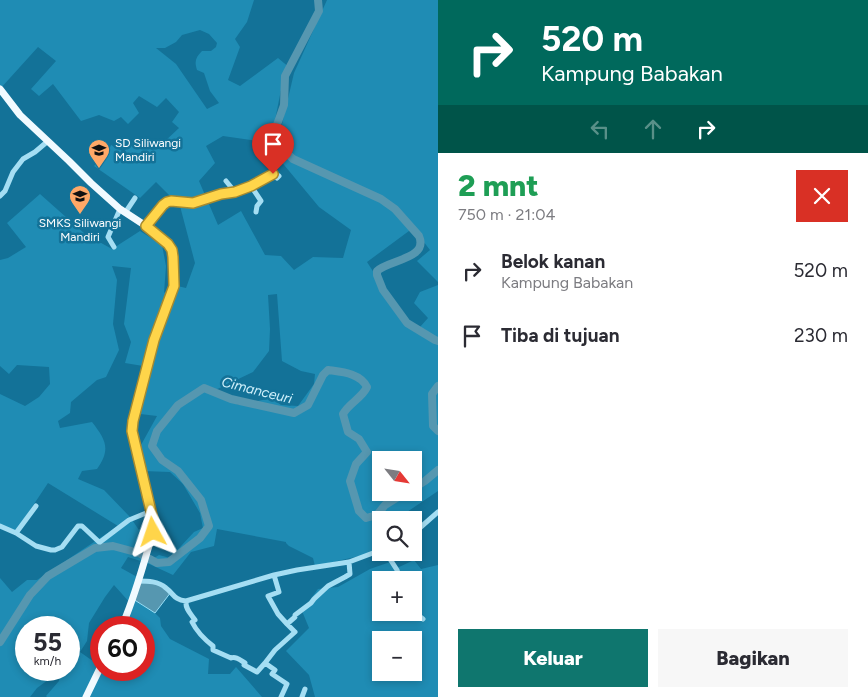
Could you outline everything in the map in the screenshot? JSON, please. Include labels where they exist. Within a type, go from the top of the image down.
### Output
[{"type":"main road","points":[[0,90],[20,115],[122,211],[146,226],[168,244],[172,250],[174,286],[154,340],[133,421],[134,442],[154,524],[144,564],[126,616]]},
{"type":"main road","points":[[86,697],[94,681]]},
{"type":"street","points":[[0,196],[23,158],[35,152],[48,141]]},
{"type":"street","points":[[146,226],[167,202],[193,203],[221,194],[235,192],[273,174],[277,178],[279,176]]},
{"type":"street","points":[[226,181],[235,192]]},
{"type":"street","points":[[251,186],[262,201],[256,212]]},
{"type":"street","points":[[114,247],[108,237],[122,211],[135,198]]},
{"type":"street","points":[[16,533],[36,506]]},
{"type":"street","points":[[0,526],[42,548],[55,550],[62,547],[78,526],[82,526],[100,542],[129,520],[151,511]]},
{"type":"street","points":[[422,526],[438,512]]},
{"type":"street","points":[[138,581],[154,582],[166,587],[175,598],[186,601],[274,575],[348,562],[372,553]]},
{"type":"street","points":[[287,624],[328,586],[350,574],[348,562]]},
{"type":"street","points":[[186,601],[188,611],[195,620],[192,622],[197,631],[213,646],[213,650],[231,658],[238,658],[245,662],[244,665],[257,672],[275,650],[295,632],[278,614],[268,596],[279,592],[274,575]]},
{"type":"street","points":[[265,663],[274,670],[272,674],[286,684],[282,696]]},
{"type":"street","points":[[302,697],[305,689]]},
{"type":"shaded area","points":[[0,0],[254,0],[247,22],[235,39],[240,47],[228,80],[240,86],[278,58],[290,68],[283,80],[273,130],[266,142],[279,137],[294,73],[327,0],[438,0],[438,282],[417,261],[430,250],[413,228],[367,262],[407,324],[420,327],[428,318],[414,303],[420,292],[438,285],[438,491],[408,511],[372,511],[372,552],[364,555],[315,566],[313,558],[289,546],[286,542],[217,529],[214,546],[191,552],[173,575],[128,557],[121,568],[139,578],[133,599],[160,618],[161,626],[170,639],[209,659],[208,674],[230,674],[236,667],[262,697],[47,697],[59,681],[80,681],[80,652],[80,616],[15,616],[15,681],[47,681],[37,688],[30,697],[0,697],[0,578],[12,592],[27,580],[37,580],[118,526],[48,483],[14,534],[0,526],[0,394],[25,406],[39,397],[50,384],[49,367],[17,365],[9,374],[0,366],[0,260],[8,258],[26,247],[7,223],[40,194],[85,234],[112,249],[140,231],[162,245],[166,266],[164,293],[173,285],[186,288],[195,263],[180,206],[156,182],[140,198],[94,166],[108,152],[111,145],[124,152],[133,139],[152,150],[161,148],[163,143],[179,128],[172,122],[179,112],[166,98],[157,107],[139,96],[133,103],[139,113],[128,124],[121,117],[114,121],[99,115],[81,121],[53,84],[39,96],[31,89],[56,61],[38,47],[0,89]],"holes":[[[200,30],[209,34],[217,43],[216,47],[211,51],[202,51],[197,57],[196,62],[197,70],[204,73],[210,91],[219,103],[207,109],[176,64],[156,48],[165,48],[176,42],[182,35]],[[223,136],[265,142],[319,207],[351,230],[343,258],[313,257],[294,270],[281,256],[265,255],[241,211],[218,225],[199,181],[215,163],[206,146]],[[112,266],[131,268],[124,324],[131,342],[125,363],[143,366],[132,413],[157,416],[136,454],[143,471],[170,472],[183,484],[200,513],[203,528],[194,532],[170,558],[159,555],[148,562],[154,520],[139,530],[130,517],[104,490],[78,479],[82,471],[97,469],[101,462],[105,450],[101,434],[92,422],[60,428],[58,421],[70,413],[71,402],[97,380],[106,377],[119,350],[113,324],[117,280]],[[277,294],[282,361],[301,371],[315,374],[314,384],[298,406],[281,405],[272,398],[239,405],[209,393],[253,372],[269,351],[268,295]]]},
{"type":"shaded area","points":[[393,561],[397,568],[412,561],[415,561],[421,569],[438,565],[438,697],[315,697],[309,675],[286,651],[309,628],[302,611],[318,589],[338,587],[370,569]]},
{"type":"shaded area","points":[[152,581],[171,592],[155,613],[133,599],[139,583]]},
{"type":"waterway","name":"Cimanceuri","points":[[318,0],[319,11],[285,76],[284,105],[274,133],[279,146],[293,159],[381,199],[395,209],[419,236],[421,244],[418,250],[406,258],[382,267],[377,271],[377,275],[383,290],[407,323],[438,341]]},
{"type":"waterway","name":"Cimanceuri","points":[[0,642],[30,595],[48,576],[95,548],[113,546],[139,553],[157,563],[169,562],[200,538],[209,526],[201,500],[178,471],[162,460],[152,446],[157,431],[178,405],[204,388],[231,399],[294,413],[308,405],[323,375],[328,370],[345,373],[360,379],[367,387],[343,414],[348,432],[359,439],[367,452],[356,464],[350,481],[359,511],[366,518],[377,515],[385,505],[391,501]]},
{"type":"waterway","name":"Cimanceuri","points":[[438,386],[432,394],[433,426],[438,431]]},
{"type":"waterway","name":"Cimanceuri","points":[[422,483],[438,470]]},
{"type":"place","name":"SD Siliwangi Mandiri","points":[[99,169]]},
{"type":"place","name":"SMKS Siliwangi Mandiri","points":[[80,215]]},
{"type":"route","points":[[153,532],[154,524],[132,431],[136,407],[154,340],[174,286],[172,250],[168,244],[146,226],[167,202],[193,203],[221,194],[235,192],[273,174]]}]
